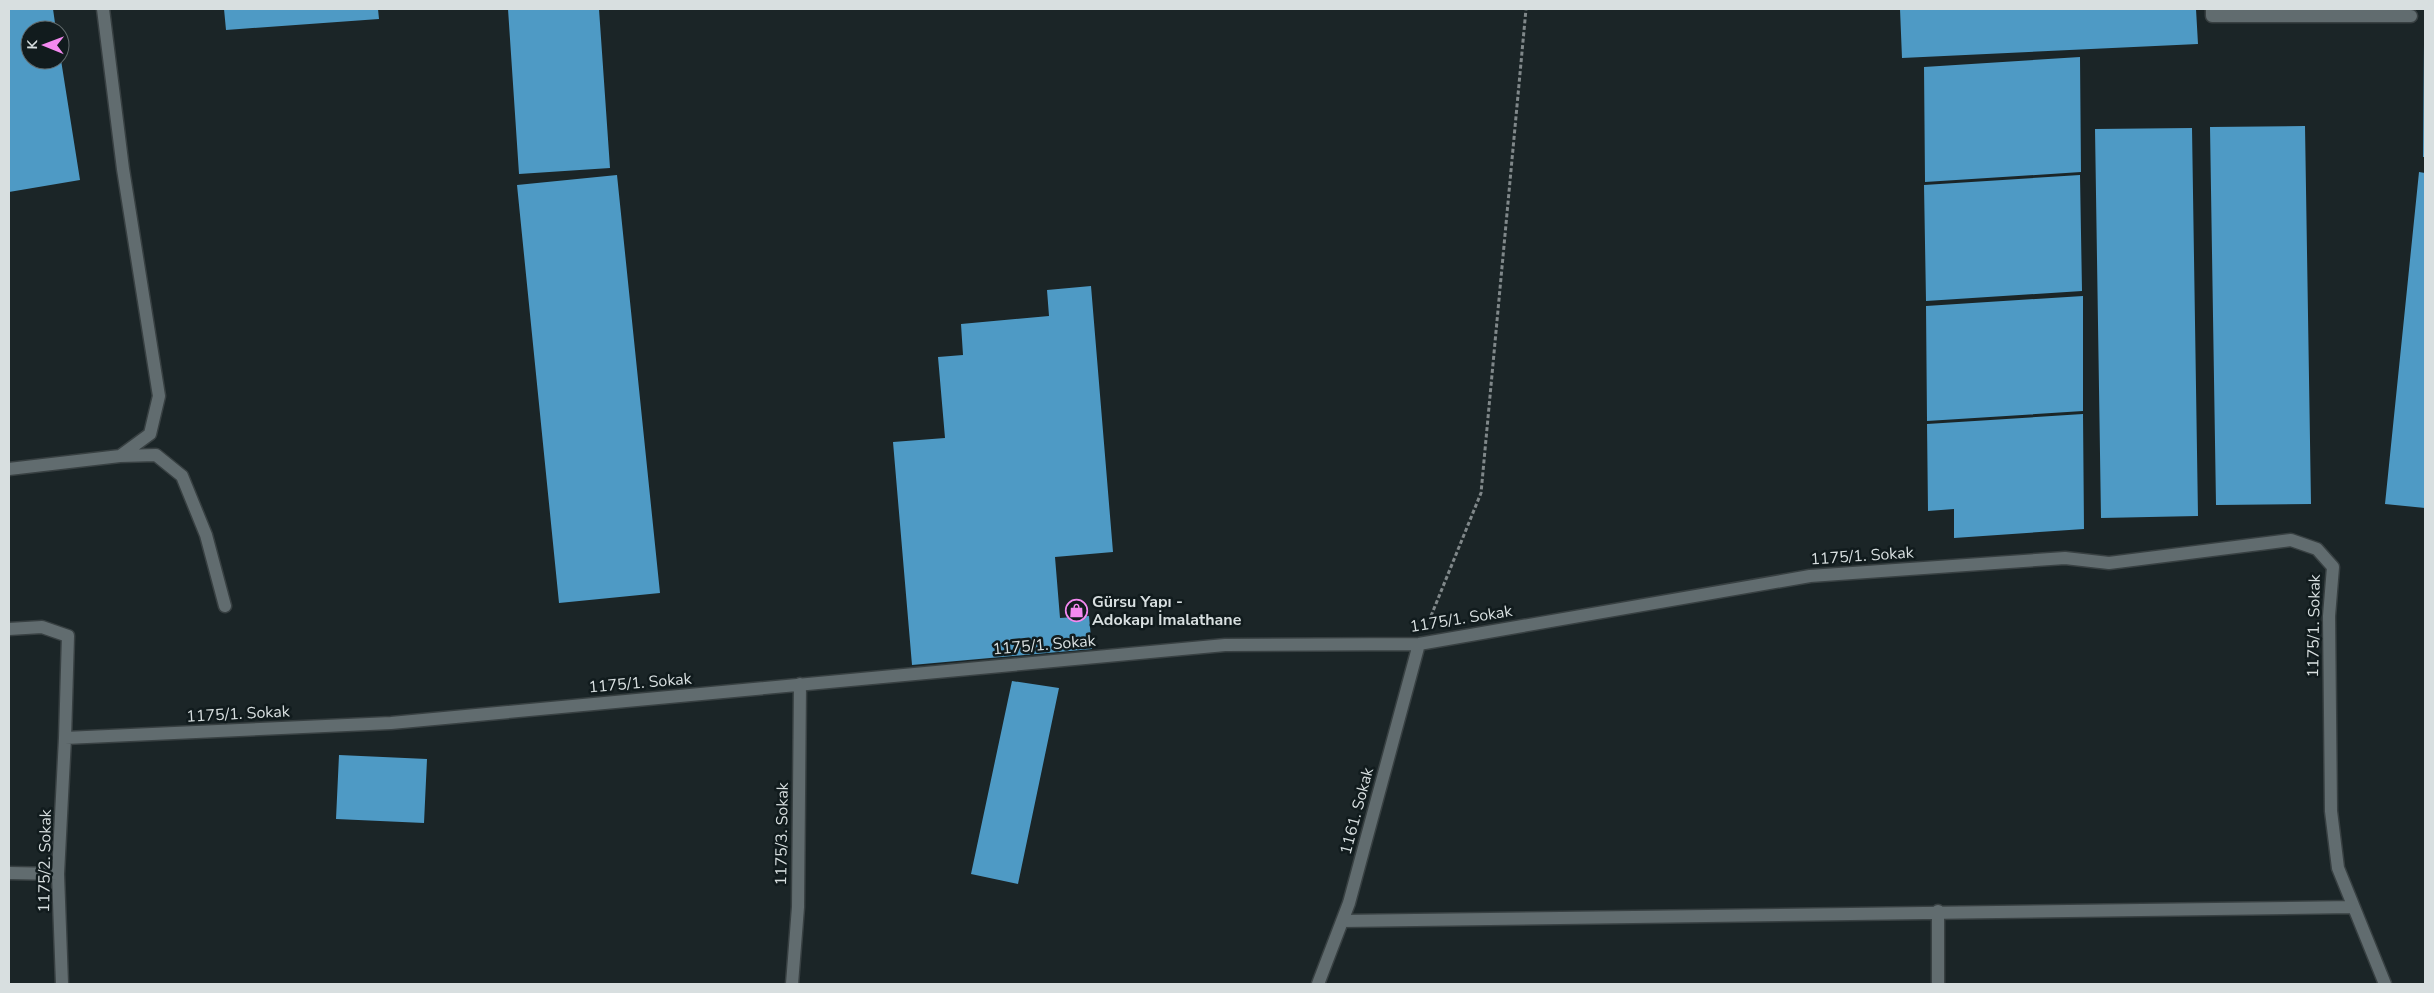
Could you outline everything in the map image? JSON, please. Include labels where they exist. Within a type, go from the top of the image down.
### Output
[{"type":"street","points":[[103,9],[123,169],[144,311],[159,396],[150,434],[120,456]]},
{"type":"street","points":[[2212,9],[2212,16],[2411,16]]},
{"type":"street","points":[[9,469],[120,456],[156,455],[182,476],[206,535],[225,606]]},
{"type":"street","name":"1175/1. Sokak","points":[[65,738],[391,723],[1225,645],[1419,644],[1810,576],[2066,558],[2109,563],[2291,540],[2317,549],[2333,567],[2329,616],[2331,811],[2338,868],[2385,984]]},
{"type":"street","name":"1175/2. Sokak","points":[[9,629],[42,627],[68,636],[58,874],[62,984]]},
{"type":"street","name":"1161. Sokak","points":[[1318,984],[1342,921],[1419,644]]},
{"type":"street","name":"1175/3. Sokak","points":[[792,984],[798,906],[800,684]]},
{"type":"street","points":[[9,873],[58,874]]},
{"type":"street","points":[[1342,921],[1938,911],[2354,907]]},
{"type":"street","points":[[1938,911],[1938,984]]},
{"type":"path","points":[[1419,644],[1481,493],[1526,9]]},
{"type":"building","points":[[9,9],[53,9],[55,20],[20,20],[20,70],[63,70],[80,180],[9,192]]},
{"type":"building","points":[[224,9],[378,9],[379,19],[226,30]]},
{"type":"building","points":[[508,9],[599,9],[610,168],[519,174]]},
{"type":"building","points":[[1900,9],[2196,9],[2198,44],[1902,58]]},
{"type":"building","points":[[2424,44],[2425,157],[2423,157]]},
{"type":"building","points":[[2080,57],[2081,172],[1925,182],[1924,67]]},
{"type":"building","points":[[2305,126],[2311,504],[2216,505],[2210,127]]},
{"type":"building","points":[[2192,128],[2198,516],[2101,518],[2095,129]]},
{"type":"building","points":[[2419,172],[2425,173],[2425,508],[2385,504]]},
{"type":"building","points":[[617,175],[660,593],[559,603],[517,185]]},
{"type":"building","points":[[2080,175],[2082,291],[1926,301],[1924,185]]},
{"type":"building","points":[[1091,286],[1113,552],[1055,557],[1060,618],[1089,616],[1092,649],[912,665],[893,442],[945,438],[938,357],[963,355],[961,324],[1049,316],[1047,290]]},
{"type":"building","points":[[2083,296],[2083,411],[1927,421],[1926,306]]},
{"type":"building","points":[[2083,414],[2084,529],[1954,538],[1954,509],[1928,511],[1927,424]]},
{"type":"building","points":[[1012,681],[1059,688],[1018,884],[971,874]]},
{"type":"building","points":[[339,755],[427,759],[424,823],[336,819]]},
{"type":"place","name":"Gürsu Yapı - Adokapı İmalathane","points":[[1076,611]]}]
